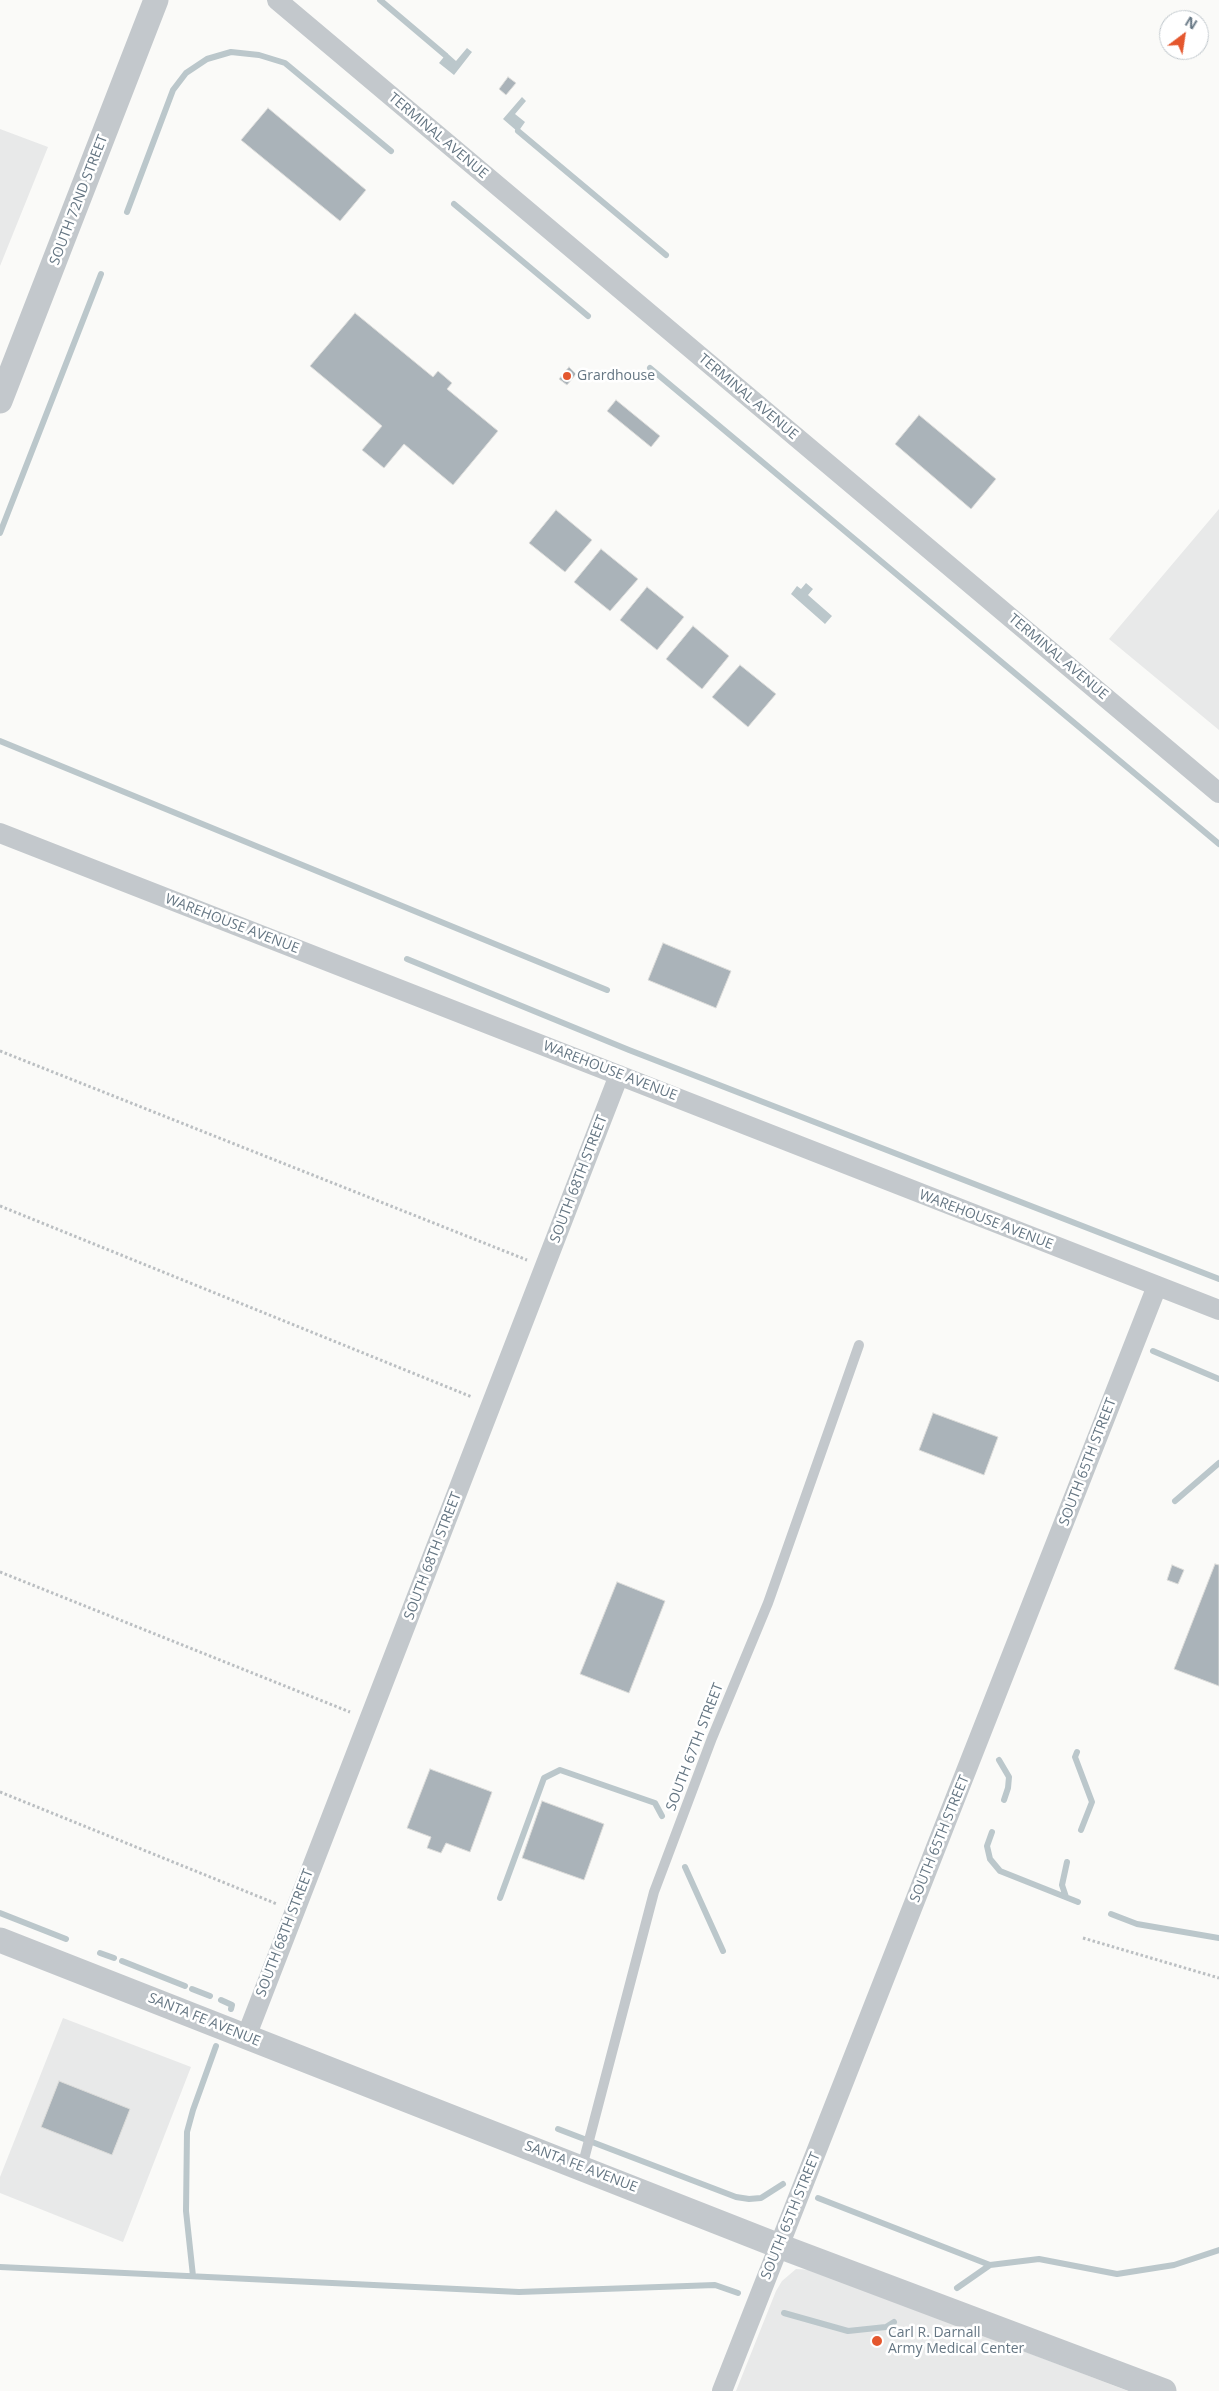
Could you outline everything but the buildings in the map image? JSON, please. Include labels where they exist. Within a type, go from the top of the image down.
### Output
[{"type":"street","name":"SOUTH 72ND STREET","points":[[0,400],[156,0]]},
{"type":"street","name":"TERMINAL AVENUE","points":[[276,0],[1219,793]]},
{"type":"street","name":"WAREHOUSE AVENUE","points":[[0,833],[1219,1310]]},
{"type":"street","name":"SOUTH 68TH STREET","points":[[246,2037],[293,1911],[492,1405],[619,1075]]},
{"type":"street","name":"SOUTH 65TH STREET","points":[[722,2391],[1157,1286]]},
{"type":"street","name":"SANTA FE AVENUE","points":[[0,1940],[582,2167],[779,2246],[1164,2391]]},
{"type":"lane","name":"SOUTH 67TH STREET","points":[[582,2167],[654,1892],[712,1738],[768,1603],[859,1345]]},
{"type":"path","points":[[0,1052],[545,1267]]},
{"type":"path","points":[[0,1206],[492,1405]]},
{"type":"path","points":[[0,1572],[369,1720]]},
{"type":"path","points":[[0,1792],[293,1911]]},
{"type":"path","points":[[1083,1938],[1219,1978]]},
{"type":"shaded area","points":[[467,48],[472,52],[454,75],[439,63],[447,53],[456,61]]},
{"type":"shaded area","points":[[522,97],[526,101],[515,114],[525,122],[518,132],[503,119]]},
{"type":"shaded area","points":[[0,129],[48,147],[0,266]]},
{"type":"shaded area","points":[[1219,509],[1219,730],[1109,639]]},
{"type":"shaded area","points":[[806,583],[813,589],[808,595],[832,616],[825,624],[791,594],[797,586],[801,589]]},
{"type":"shaded area","points":[[63,2018],[191,2067],[123,2242],[0,2193],[0,2177]]},
{"type":"shaded area","name":"Carl R. Darnall Army Medical Center","points":[[796,2269],[812,2270],[1128,2391],[736,2391],[776,2291],[782,2281]]},
{"type":"waterway","points":[[380,0],[445,55]]},
{"type":"waterway","points":[[127,212],[173,90],[186,73],[207,59],[231,52],[259,55],[285,63],[391,151]]},
{"type":"waterway","points":[[518,131],[666,255]]},
{"type":"waterway","points":[[454,204],[588,316]]},
{"type":"waterway","points":[[0,533],[101,274]]},
{"type":"waterway","points":[[650,368],[1219,844]]},
{"type":"waterway","points":[[0,741],[607,990]]},
{"type":"waterway","points":[[407,959],[629,1050],[1219,1279]]},
{"type":"waterway","points":[[1153,1351],[1219,1379]]},
{"type":"waterway","points":[[1175,1501],[1219,1463]]},
{"type":"waterway","points":[[1077,1752],[1075,1757],[1092,1802],[1081,1830]]},
{"type":"waterway","points":[[999,1760],[1009,1777],[1004,1800]]},
{"type":"waterway","points":[[500,1898],[544,1778],[560,1770],[655,1803],[662,1816]]},
{"type":"waterway","points":[[992,1832],[987,1846],[990,1859],[1000,1871],[1078,1902]]},
{"type":"waterway","points":[[1066,1897],[1062,1885],[1067,1862]]},
{"type":"waterway","points":[[685,1867],[723,1951]]},
{"type":"waterway","points":[[0,1913],[66,1939]]},
{"type":"waterway","points":[[1111,1914],[1137,1924],[1219,1938]]},
{"type":"waterway","points":[[100,1953],[114,1958]]},
{"type":"waterway","points":[[122,1961],[185,1986]]},
{"type":"waterway","points":[[192,1989],[210,1996]]},
{"type":"waterway","points":[[221,2000],[232,2005],[231,2009]]},
{"type":"waterway","points":[[193,2276],[186,2211],[187,2132],[216,2046]]},
{"type":"waterway","points":[[558,2129],[736,2197],[761,2198],[783,2184]]},
{"type":"waterway","points":[[818,2198],[990,2265]]},
{"type":"waterway","points":[[957,2288],[990,2265],[1039,2259],[1117,2274],[1174,2265],[1219,2250]]},
{"type":"waterway","points":[[0,2267],[519,2292],[715,2285],[738,2293]]},
{"type":"waterway","points":[[784,2313],[848,2331],[886,2327],[894,2322]]},
{"type":"place","name":"Grardhouse","points":[[567,376]]},
{"type":"place","name":"Carl R. Darnall Army Medical Center","points":[[877,2341]]}]
